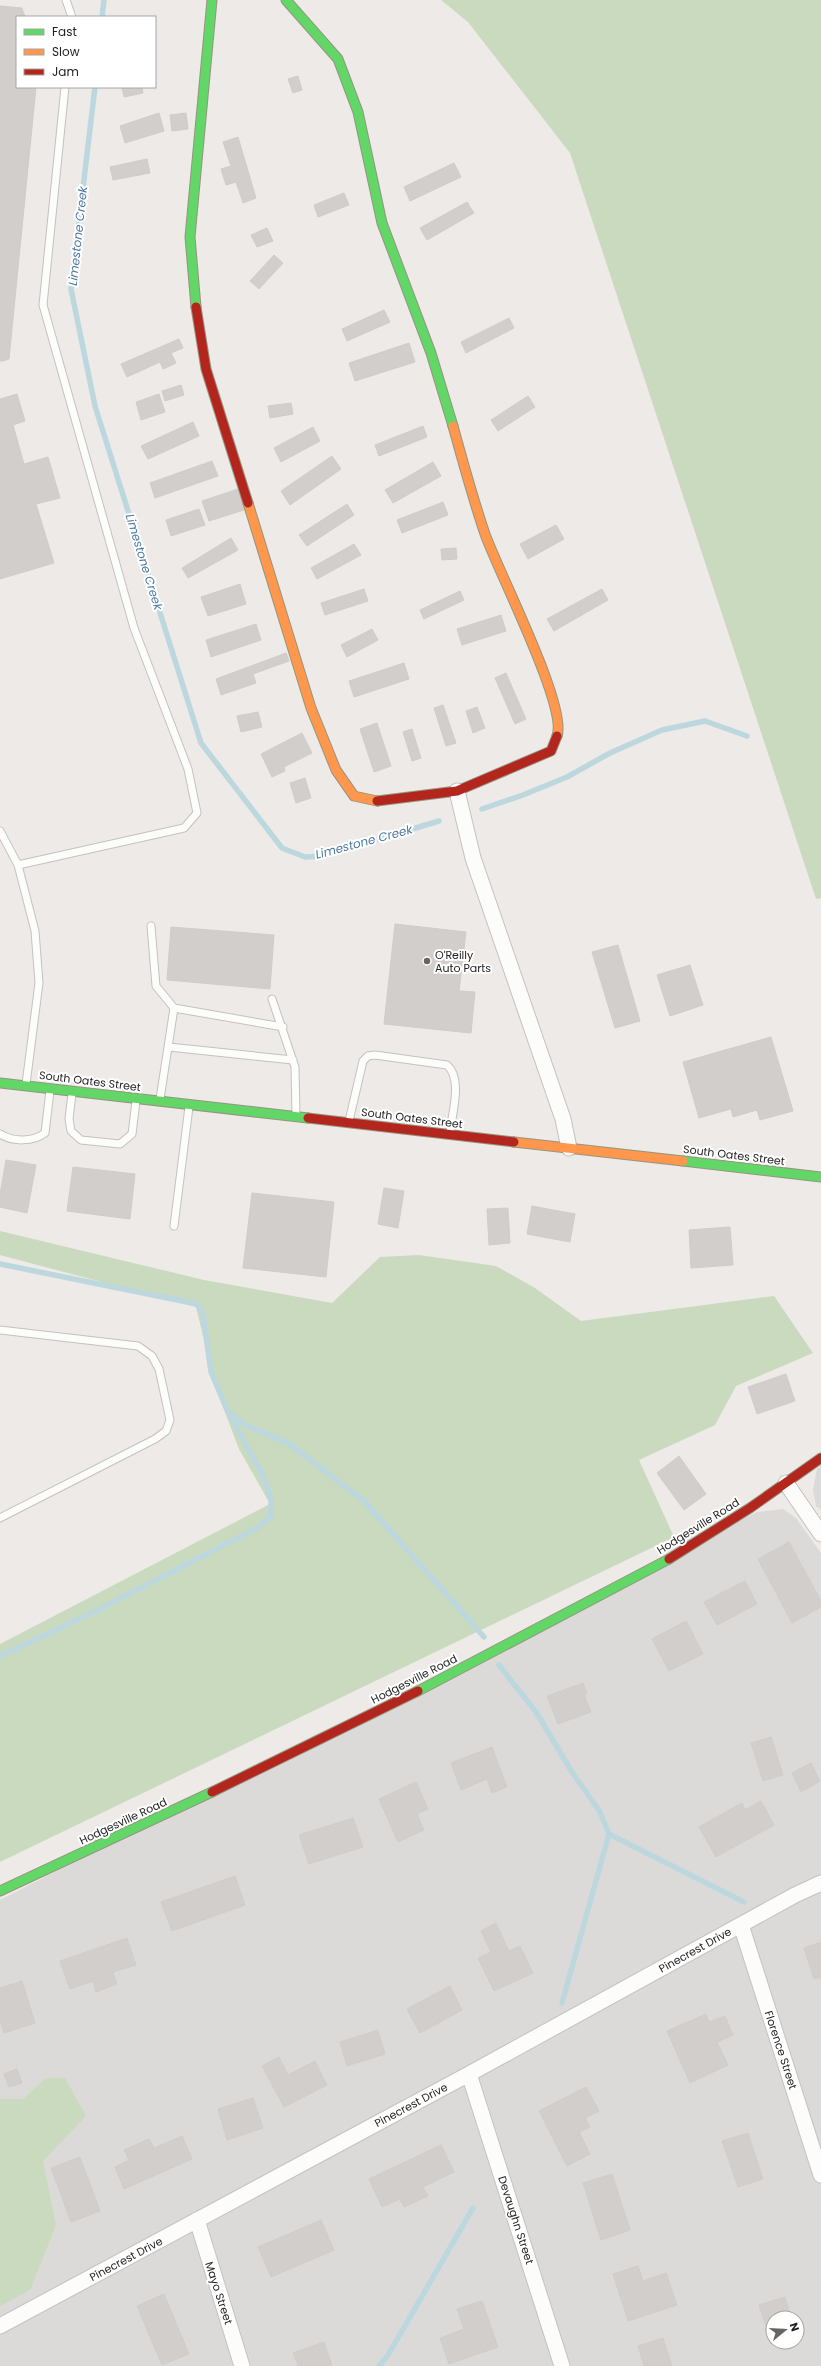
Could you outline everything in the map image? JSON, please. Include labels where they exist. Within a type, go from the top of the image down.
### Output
[{"type":"street","points":[[212,0],[190,237],[195,301],[206,369],[311,708],[336,770],[354,796],[378,801],[457,791],[551,752],[559,730],[554,699],[485,535],[431,353],[382,223],[358,112],[338,59],[286,0]]},
{"type":"street","points":[[457,791],[473,858],[563,1119],[569,1148]]},
{"type":"street","name":"South Oates Street","points":[[0,1083],[821,1177]]},
{"type":"street","name":"Hodgesville Road","points":[[0,1891],[195,1800],[539,1630],[668,1560],[786,1483],[821,1458]]},
{"type":"street","points":[[786,1483],[821,1534]]},
{"type":"street","name":"Pinecrest Drive","points":[[0,2326],[469,2074],[795,1895],[821,1883]]},
{"type":"street","name":"Florence Street","points":[[741,1925],[821,2175]]},
{"type":"street","name":"Devaughn Street","points":[[469,2074],[562,2366]]},
{"type":"street","name":"Mayo Street","points":[[197,2220],[242,2366]]},
{"type":"lane","points":[[66,0],[72,16]]},
{"type":"lane","points":[[18,865],[184,828],[197,813],[188,769],[134,628],[43,305],[65,88]]},
{"type":"lane","points":[[0,831],[18,865],[35,931],[39,982],[25,1086]]},
{"type":"lane","points":[[151,926],[156,986],[174,1008],[283,1027]]},
{"type":"lane","points":[[272,999],[283,1027],[295,1067],[296,1117]]},
{"type":"lane","points":[[160,1101],[174,1008]]},
{"type":"lane","points":[[169,1047],[293,1060]]},
{"type":"lane","points":[[348,1123],[363,1061],[368,1056],[375,1055],[447,1065],[452,1069],[455,1086],[450,1135]]},
{"type":"lane","points":[[0,1134],[29,1140],[37,1139],[45,1133],[50,1089]]},
{"type":"lane","points":[[72,1091],[69,1119],[71,1132],[81,1140],[120,1144],[128,1139],[132,1134],[136,1099]]},
{"type":"lane","points":[[174,1226],[189,1105]]},
{"type":"lane","points":[[0,1330],[138,1346],[152,1356],[159,1369],[170,1420],[166,1431],[155,1439],[0,1518]]},
{"type":"shaded area","points":[[821,1466],[821,1510],[816,1506],[813,1490],[817,1469]]},
{"type":"shaded area","points":[[783,1509],[796,1518],[821,1553],[821,2366],[0,2366],[0,1900],[757,1512]]},
{"type":"green space","points":[[441,0],[821,0],[821,898],[816,899],[570,153],[468,22]]},
{"type":"green space","points":[[0,1231],[204,1280],[332,1303],[380,1257],[419,1255],[496,1266],[535,1288],[581,1321],[774,1296],[813,1353],[736,1386],[715,1425],[639,1460],[674,1537],[0,1862],[0,1644],[270,1504],[239,1449],[215,1386],[196,1307],[0,1255]]},
{"type":"green space","points":[[46,2078],[65,2078],[86,2116],[43,2161],[56,2225],[30,2290],[0,2306],[0,2099],[23,2099]]},
{"type":"building","points":[[0,6],[22,8],[25,16],[16,16],[16,88],[36,88],[9,359],[0,361]]},
{"type":"building","points":[[298,76],[302,90],[293,93],[288,79]]},
{"type":"building","points":[[122,88],[142,88],[143,93],[124,97]]},
{"type":"building","points":[[159,113],[164,131],[125,143],[120,126]]},
{"type":"building","points":[[186,113],[188,129],[172,131],[170,115]]},
{"type":"building","points":[[238,137],[256,198],[243,203],[236,182],[226,185],[221,169],[231,166],[223,142]]},
{"type":"building","points":[[147,159],[150,173],[113,180],[110,167]]},
{"type":"building","points":[[454,163],[461,177],[410,201],[404,187]]},
{"type":"building","points":[[344,193],[349,205],[318,217],[314,205]]},
{"type":"building","points":[[467,202],[474,213],[427,240],[420,228]]},
{"type":"building","points":[[267,228],[273,241],[257,247],[251,235]]},
{"type":"building","points":[[274,255],[283,263],[259,289],[250,281]]},
{"type":"building","points":[[384,310],[390,322],[347,341],[342,329]]},
{"type":"building","points":[[509,318],[514,328],[466,353],[461,342]]},
{"type":"building","points":[[179,339],[183,348],[171,353],[176,363],[163,369],[160,362],[127,377],[121,364]]},
{"type":"building","points":[[409,343],[415,362],[355,381],[349,363]]},
{"type":"building","points":[[181,385],[184,395],[165,401],[162,391]]},
{"type":"building","points":[[17,394],[25,421],[13,425],[24,464],[48,457],[60,498],[36,504],[54,563],[0,579],[0,399]]},
{"type":"building","points":[[159,394],[165,412],[141,420],[136,402]]},
{"type":"building","points":[[528,396],[535,407],[498,431],[491,420]]},
{"type":"building","points":[[291,403],[293,414],[270,418],[268,406]]},
{"type":"building","points":[[193,422],[199,436],[148,459],[141,446]]},
{"type":"building","points":[[423,426],[427,437],[379,456],[375,445]]},
{"type":"building","points":[[313,427],[320,441],[281,462],[274,448]]},
{"type":"building","points":[[332,456],[341,469],[290,505],[281,491]]},
{"type":"building","points":[[212,461],[218,476],[155,498],[150,483]]},
{"type":"building","points":[[433,462],[441,476],[393,503],[385,490]]},
{"type":"building","points":[[238,489],[244,510],[209,521],[202,501]]},
{"type":"building","points":[[443,502],[448,515],[402,533],[397,520]]},
{"type":"building","points":[[347,504],[354,515],[307,546],[299,535]]},
{"type":"building","points":[[199,509],[205,525],[171,536],[166,520]]},
{"type":"building","points":[[556,525],[564,539],[528,559],[520,544]]},
{"type":"building","points":[[231,538],[238,550],[188,578],[182,568]]},
{"type":"building","points":[[354,544],[361,555],[317,579],[311,568]]},
{"type":"building","points":[[456,548],[457,559],[442,560],[441,549]]},
{"type":"building","points":[[240,584],[246,604],[208,616],[201,597]]},
{"type":"building","points":[[364,589],[368,601],[325,615],[321,603]]},
{"type":"building","points":[[602,589],[608,600],[554,631],[547,619]]},
{"type":"building","points":[[460,591],[464,600],[424,619],[420,610]]},
{"type":"building","points":[[501,615],[506,631],[462,645],[457,629]]},
{"type":"building","points":[[256,624],[261,640],[211,657],[206,640]]},
{"type":"building","points":[[372,629],[378,640],[347,657],[341,645]]},
{"type":"building","points":[[286,653],[289,661],[253,674],[256,683],[221,695],[216,679]]},
{"type":"building","points":[[404,663],[409,679],[354,697],[349,681]]},
{"type":"building","points":[[506,673],[526,719],[515,724],[495,678]]},
{"type":"building","points":[[443,705],[456,743],[446,746],[434,708]]},
{"type":"building","points":[[477,707],[485,728],[473,733],[466,711]]},
{"type":"building","points":[[258,712],[262,727],[241,732],[237,716]]},
{"type":"building","points":[[377,723],[391,766],[374,772],[360,729]]},
{"type":"building","points":[[412,729],[421,758],[412,761],[403,732]]},
{"type":"building","points":[[302,733],[312,753],[284,767],[285,771],[272,777],[261,754]]},
{"type":"building","points":[[305,778],[311,798],[296,803],[290,783]]},
{"type":"building","name":"O'Reilly Auto Parts","points":[[395,924],[466,932],[459,991],[475,992],[471,1033],[384,1024]]},
{"type":"building","points":[[171,927],[274,935],[270,989],[167,980]]},
{"type":"building","points":[[618,945],[640,1021],[615,1028],[592,952]]},
{"type":"building","points":[[690,965],[703,1005],[670,1016],[657,975]]},
{"type":"building","points":[[771,1037],[793,1111],[760,1120],[757,1110],[733,1117],[731,1109],[699,1118],[683,1062]]},
{"type":"building","points":[[6,1160],[36,1165],[27,1213],[0,1207],[0,1194]]},
{"type":"building","points":[[73,1167],[135,1174],[130,1219],[67,1211]]},
{"type":"building","points":[[384,1188],[404,1191],[398,1228],[378,1224]]},
{"type":"building","points":[[252,1193],[334,1202],[326,1277],[243,1268]]},
{"type":"building","points":[[532,1206],[575,1214],[570,1242],[527,1234]]},
{"type":"building","points":[[508,1208],[510,1243],[489,1245],[487,1209]]},
{"type":"building","points":[[730,1227],[733,1265],[691,1268],[689,1230]]},
{"type":"building","points":[[786,1374],[795,1401],[757,1414],[748,1387]]},
{"type":"building","points":[[679,1456],[706,1494],[684,1510],[657,1473]]},
{"type":"building","points":[[789,1542],[821,1601],[821,1607],[792,1623],[758,1559]]},
{"type":"building","points":[[745,1581],[757,1604],[717,1625],[704,1602]]},
{"type":"building","points":[[686,1621],[703,1654],[669,1671],[652,1639]]},
{"type":"building","points":[[583,1683],[587,1693],[584,1695],[591,1712],[558,1724],[547,1696]]},
{"type":"building","points":[[771,1737],[783,1775],[763,1781],[751,1743]]},
{"type":"building","points":[[492,1747],[507,1787],[492,1793],[487,1779],[461,1790],[451,1763]]},
{"type":"building","points":[[811,1763],[820,1781],[801,1792],[792,1773]]},
{"type":"building","points":[[416,1782],[428,1809],[417,1814],[424,1830],[398,1842],[379,1799]]},
{"type":"building","points":[[761,1801],[774,1825],[716,1857],[699,1827],[742,1803],[745,1810]]},
{"type":"building","points":[[353,1818],[363,1847],[309,1864],[299,1835]]},
{"type":"building","points":[[235,1876],[245,1905],[172,1931],[161,1902]]},
{"type":"building","points":[[496,1923],[509,1951],[520,1946],[533,1973],[494,1991],[478,1958],[491,1952],[481,1931]]},
{"type":"building","points":[[127,1938],[136,1965],[113,1972],[117,1984],[96,1992],[93,1981],[70,1989],[60,1961]]},
{"type":"building","points":[[821,1942],[821,1977],[814,1979],[804,1948]]},
{"type":"building","points":[[22,1981],[35,2023],[4,2033],[0,2021],[0,1988]]},
{"type":"building","points":[[450,1986],[462,2010],[420,2033],[407,2009]]},
{"type":"building","points":[[706,2014],[709,2022],[725,2016],[733,2035],[717,2042],[728,2065],[690,2083],[667,2031]]},
{"type":"building","points":[[378,2030],[385,2054],[347,2066],[340,2042]]},
{"type":"building","points":[[279,2057],[288,2075],[315,2061],[327,2085],[284,2107],[262,2066]]},
{"type":"building","points":[[17,2069],[22,2083],[9,2087],[4,2074]]},
{"type":"building","points":[[586,2087],[599,2111],[585,2118],[590,2127],[579,2132],[590,2154],[567,2166],[539,2111]]},
{"type":"building","points":[[253,2098],[263,2128],[227,2140],[218,2109]]},
{"type":"building","points":[[748,2133],[763,2179],[738,2187],[722,2141]]},
{"type":"building","points":[[182,2136],[192,2159],[124,2189],[115,2167],[129,2160],[124,2150],[149,2139],[154,2148]]},
{"type":"building","points":[[441,2145],[454,2172],[423,2187],[428,2196],[404,2207],[400,2199],[382,2207],[369,2179]]},
{"type":"building","points":[[80,2157],[100,2211],[71,2222],[51,2168]]},
{"type":"building","points":[[612,2174],[630,2230],[601,2240],[583,2183]]},
{"type":"building","points":[[321,2220],[334,2250],[271,2277],[258,2247]]},
{"type":"building","points":[[638,2266],[643,2281],[666,2273],[677,2305],[628,2321],[613,2274]]},
{"type":"building","points":[[164,2294],[189,2354],[162,2365],[137,2306]]},
{"type":"building","points":[[785,2297],[789,2310],[765,2310],[765,2323],[759,2305]]},
{"type":"building","points":[[482,2301],[498,2347],[449,2364],[440,2338],[464,2329],[457,2309]]},
{"type":"building","points":[[663,2338],[672,2366],[644,2366],[638,2346]]},
{"type":"building","points":[[324,2342],[332,2366],[298,2366],[293,2353]]},
{"type":"waterway","name":"Limestone Creek","points":[[102,16],[104,0]]},
{"type":"waterway","name":"Limestone Creek","points":[[95,88],[71,289],[95,406],[201,743],[282,848],[305,857],[322,856],[439,821]]},
{"type":"waterway","name":"Limestone Creek","points":[[482,809],[523,795],[567,777],[610,753],[662,730],[705,721],[747,736]]},
{"type":"waterway","points":[[0,1264],[197,1304],[203,1314],[211,1372],[228,1412],[245,1425],[288,1443],[364,1501],[484,1637]]},
{"type":"waterway","points":[[0,1656],[94,1612],[257,1528],[271,1516],[271,1499],[263,1476],[229,1414]]},
{"type":"waterway","points":[[499,1665],[536,1712],[572,1772],[600,1812],[609,1834],[562,2003]]},
{"type":"waterway","points":[[609,1834],[744,1902]]},
{"type":"waterway","points":[[379,2366],[388,2355],[473,2208]]},
{"type":"traffic: fast","points":[[196,307],[190,237],[212,0]]},
{"type":"traffic: fast","points":[[286,0],[338,59],[358,112],[382,223],[431,353],[453,426]]},
{"type":"traffic: fast","points":[[0,1083],[308,1118]]},
{"type":"traffic: fast","points":[[683,1161],[821,1177]]},
{"type":"traffic: fast","points":[[418,1691],[669,1559]]},
{"type":"traffic: fast","points":[[0,1891],[212,1792]]},
{"type":"traffic: slow","points":[[453,426],[485,534],[530,638],[552,697],[558,721],[557,736]]},
{"type":"traffic: slow","points":[[248,503],[311,708],[336,770],[354,796],[377,801]]},
{"type":"traffic: slow","points":[[514,1142],[683,1161]]},
{"type":"traffic: jam","points":[[196,307],[206,369],[248,503]]},
{"type":"traffic: jam","points":[[377,801],[457,791],[551,751],[557,736]]},
{"type":"traffic: jam","points":[[308,1118],[514,1142]]},
{"type":"traffic: jam","points":[[669,1559],[750,1508],[821,1458]]},
{"type":"traffic: jam","points":[[212,1792],[418,1691]]},
{"type":"place","name":"O'Reilly Auto Parts","points":[[427,961]]}]
